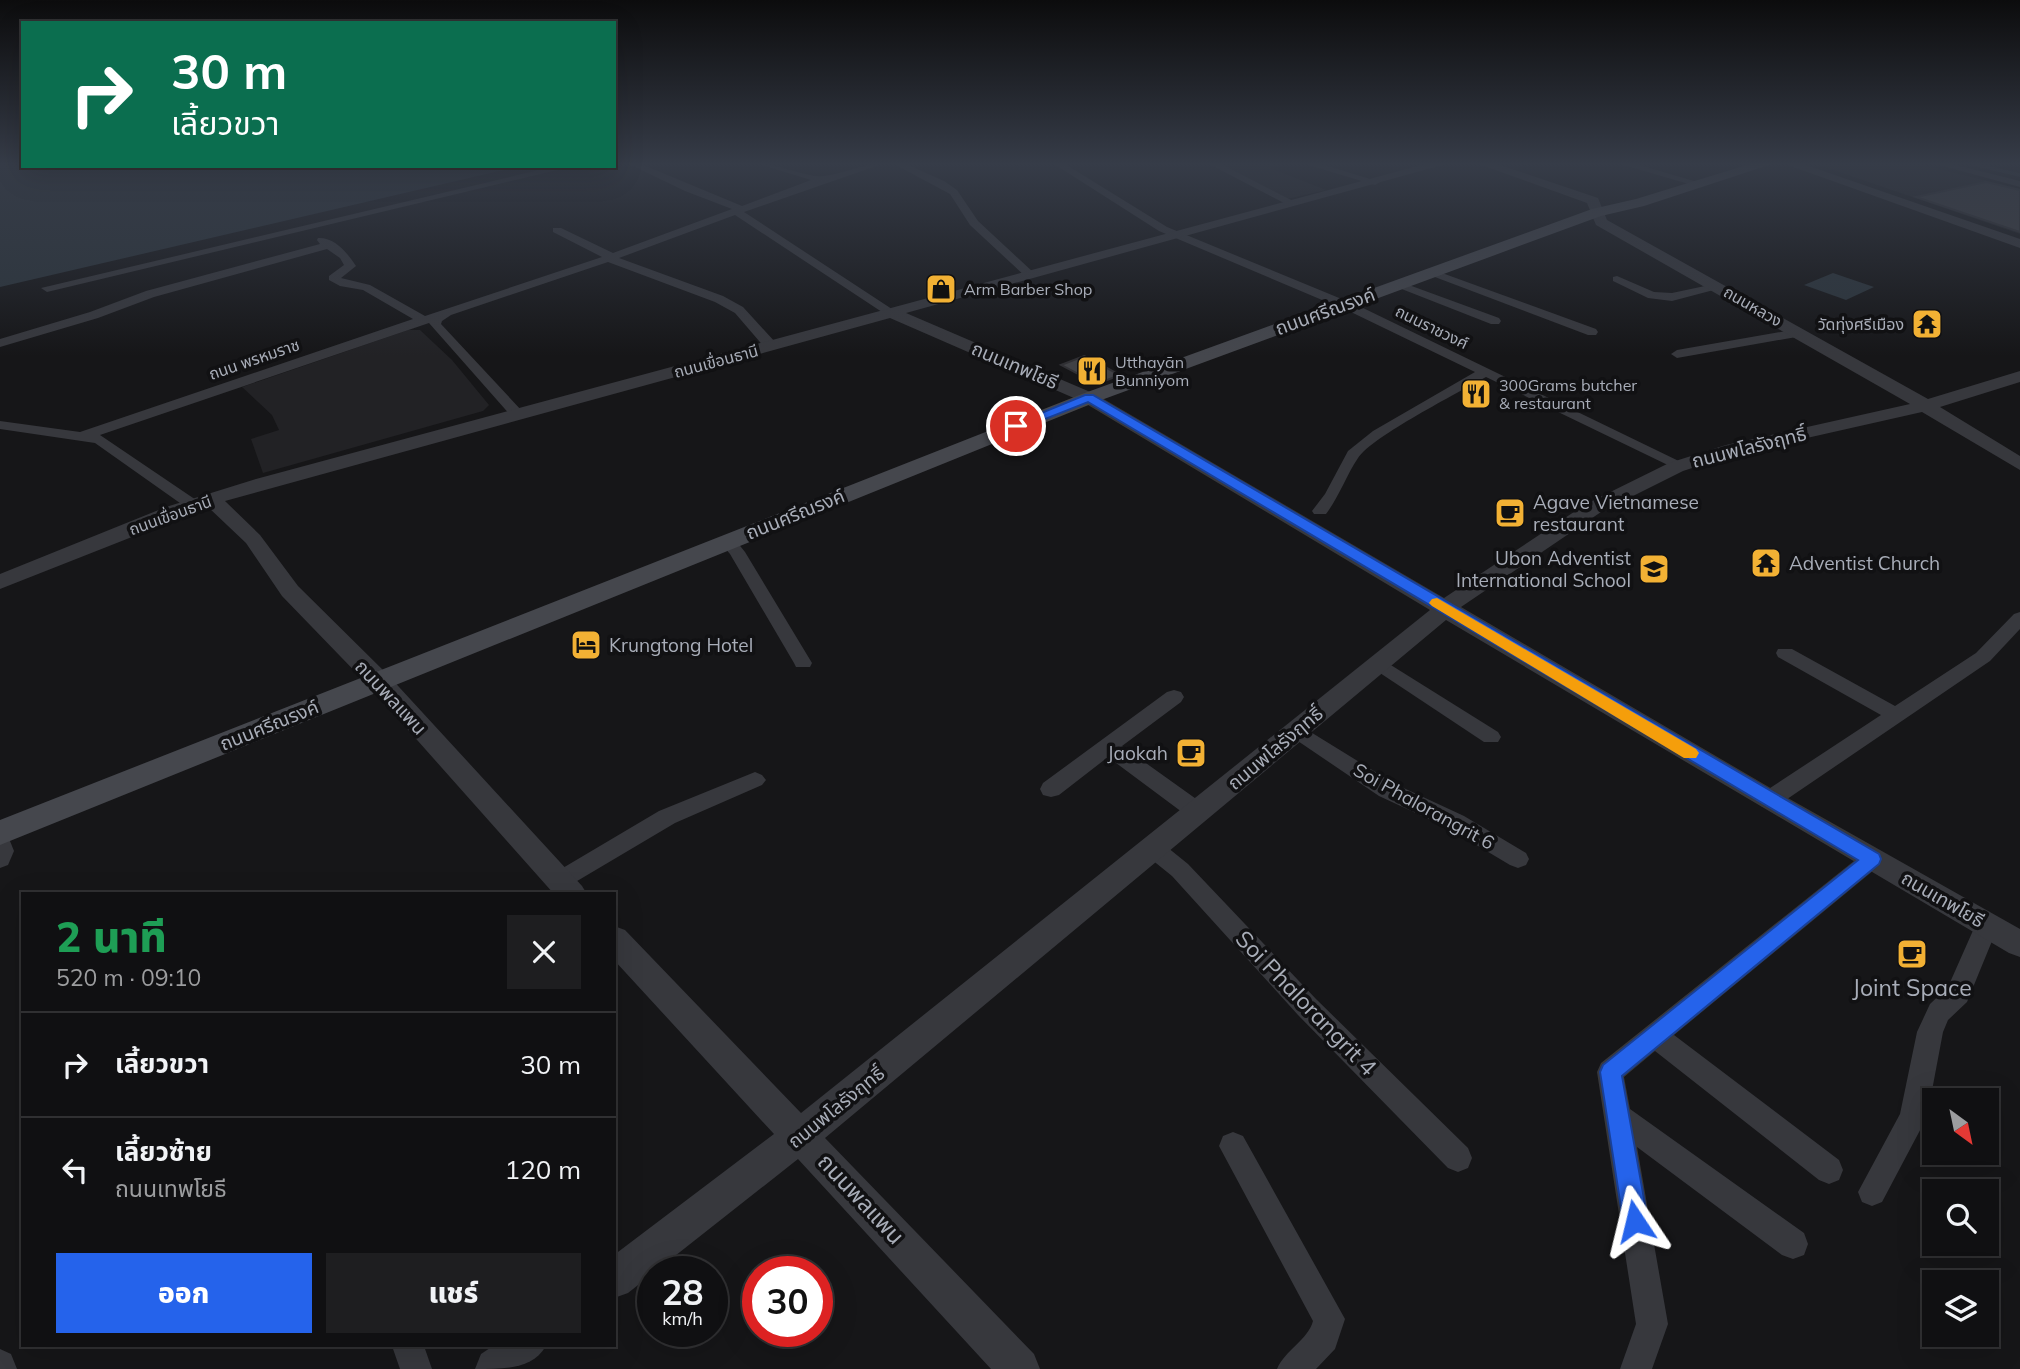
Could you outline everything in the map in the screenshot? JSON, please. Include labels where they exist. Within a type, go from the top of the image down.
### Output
[{"type":"main road","name":"ถนนศรีณรงค์","points":[[0,833],[1089,398],[1553,228]]},
{"type":"street","points":[[47,288],[304,228]]},
{"type":"street","name":"ถนน พรหมราช","points":[[85,435],[429,320],[689,228]]},
{"type":"street","name":"ถนนเทพโยธี","points":[[765,228],[892,313],[1089,398],[1769,800],[2020,944]]},
{"type":"street","points":[[979,228],[1030,275]]},
{"type":"street","name":"ถนนราชวงศ์","points":[[1161,228],[1343,305],[1679,465]]},
{"type":"street","name":"ถนนเขื่อนธานี","points":[[0,582],[203,502],[1205,228]]},
{"type":"street","name":"ถนนหลวง","points":[[1612,228],[1720,287],[2020,464]]},
{"type":"street","points":[[1983,228],[2020,238]]},
{"type":"street","points":[[1983,228],[2020,244]]},
{"type":"street","points":[[557,230],[610,257],[719,299],[740,310],[771,346]]},
{"type":"street","points":[[176,271],[317,237],[331,244],[350,266],[333,278],[344,284],[366,287],[429,320],[517,414]]},
{"type":"street","points":[[0,343],[94,315],[161,290],[331,244]]},
{"type":"street","points":[[1431,272],[1592,332]]},
{"type":"street","points":[[1617,279],[1652,295],[1672,297],[1720,287]]},
{"type":"street","points":[[1398,284],[1495,321]]},
{"type":"street","points":[[1677,354],[1798,333]]},
{"type":"street","points":[[1320,511],[1332,495],[1353,454],[1378,434],[1485,372]]},
{"type":"street","name":"ถนนพโลรังฤทธิ์","points":[[616,1277],[801,1136],[1446,608],[1555,533],[1652,476],[1679,465],[1745,447],[1925,406],[1978,392],[2020,376]]},
{"type":"street","points":[[0,425],[99,439],[203,502]]},
{"type":"street","name":"ถนนพลแพน","points":[[203,502],[220,510],[253,540],[290,591],[379,681],[565,887]]},
{"type":"street","points":[[727,541],[737,552],[803,663]]},
{"type":"street","points":[[1769,800],[1983,657],[2020,618]]},
{"type":"street","points":[[1785,653],[1896,715]]},
{"type":"street","points":[[1378,663],[1491,737]]},
{"type":"street","points":[[1051,789],[1174,697]]},
{"type":"street","name":"Soi Phalorangrit 6","points":[[1296,730],[1387,790],[1456,822],[1518,859]]},
{"type":"street","points":[[1108,746],[1198,812]]},
{"type":"street","points":[[565,887],[667,817],[755,780]]},
{"type":"street","points":[[0,842],[3,851],[0,859]]},
{"type":"street","name":"Soi Phalorangrit 4","points":[[1154,849],[1180,870],[1307,1007],[1458,1158]]},
{"type":"street","points":[[1636,1369],[1652,1324],[1611,1072],[1872,859]]},
{"type":"street","points":[[1872,1192],[1913,1117],[1930,1032],[1939,1012],[1958,994],[1987,924]]},
{"type":"street","name":"ถนนพลแพน","points":[[616,941],[1019,1369]]},
{"type":"street","points":[[1654,1035],[1829,1170]]},
{"type":"street","points":[[1618,1117],[1793,1244]]},
{"type":"street","points":[[1233,1146],[1329,1319],[1324,1338],[1293,1369]]},
{"type":"street","points":[[408,1347],[416,1369]]},
{"type":"street","points":[[496,1369],[525,1347]]},
{"type":"shaded area","points":[[0,228],[255,228],[0,287]]},
{"type":"shaded area","points":[[2002,228],[2020,228],[2020,234]]},
{"type":"shaded area","points":[[1833,273],[1874,287],[1846,300],[1804,285]]},
{"type":"shaded area","points":[[408,330],[420,330],[452,360],[489,405],[483,411],[263,473],[251,439],[279,430],[272,415],[242,387]]},
{"type":"building","name":"Utthayān Bunniyom","points":[[1084,356],[1120,375],[1097,384],[1061,365]]},
{"type":"slow traffic","points":[[1437,603],[1690,753]]},
{"type":"place","name":"Arm Barber Shop","points":[[941,289]]},
{"type":"place","name":"วัดทุ่งศรีเมือง","points":[[1927,324]]},
{"type":"place","name":"Utthayān Bunniyom","points":[[1092,371]]},
{"type":"place","name":"300Grams butcher & restaurant","points":[[1476,394]]},
{"type":"place","name":"Agave Vietnamese restaurant","points":[[1510,513]]},
{"type":"place","name":"Adventist Church","points":[[1766,563]]},
{"type":"place","name":"Ubon Adventist International School","points":[[1654,569]]},
{"type":"place","name":"Krungtong Hotel","points":[[586,645]]},
{"type":"place","name":"Jaokah","points":[[1191,753]]},
{"type":"place","name":"Joint Space","points":[[1912,954]]},
{"type":"route","points":[[1016,426],[1089,398],[1872,859],[1611,1072],[1635,1221]]}]
